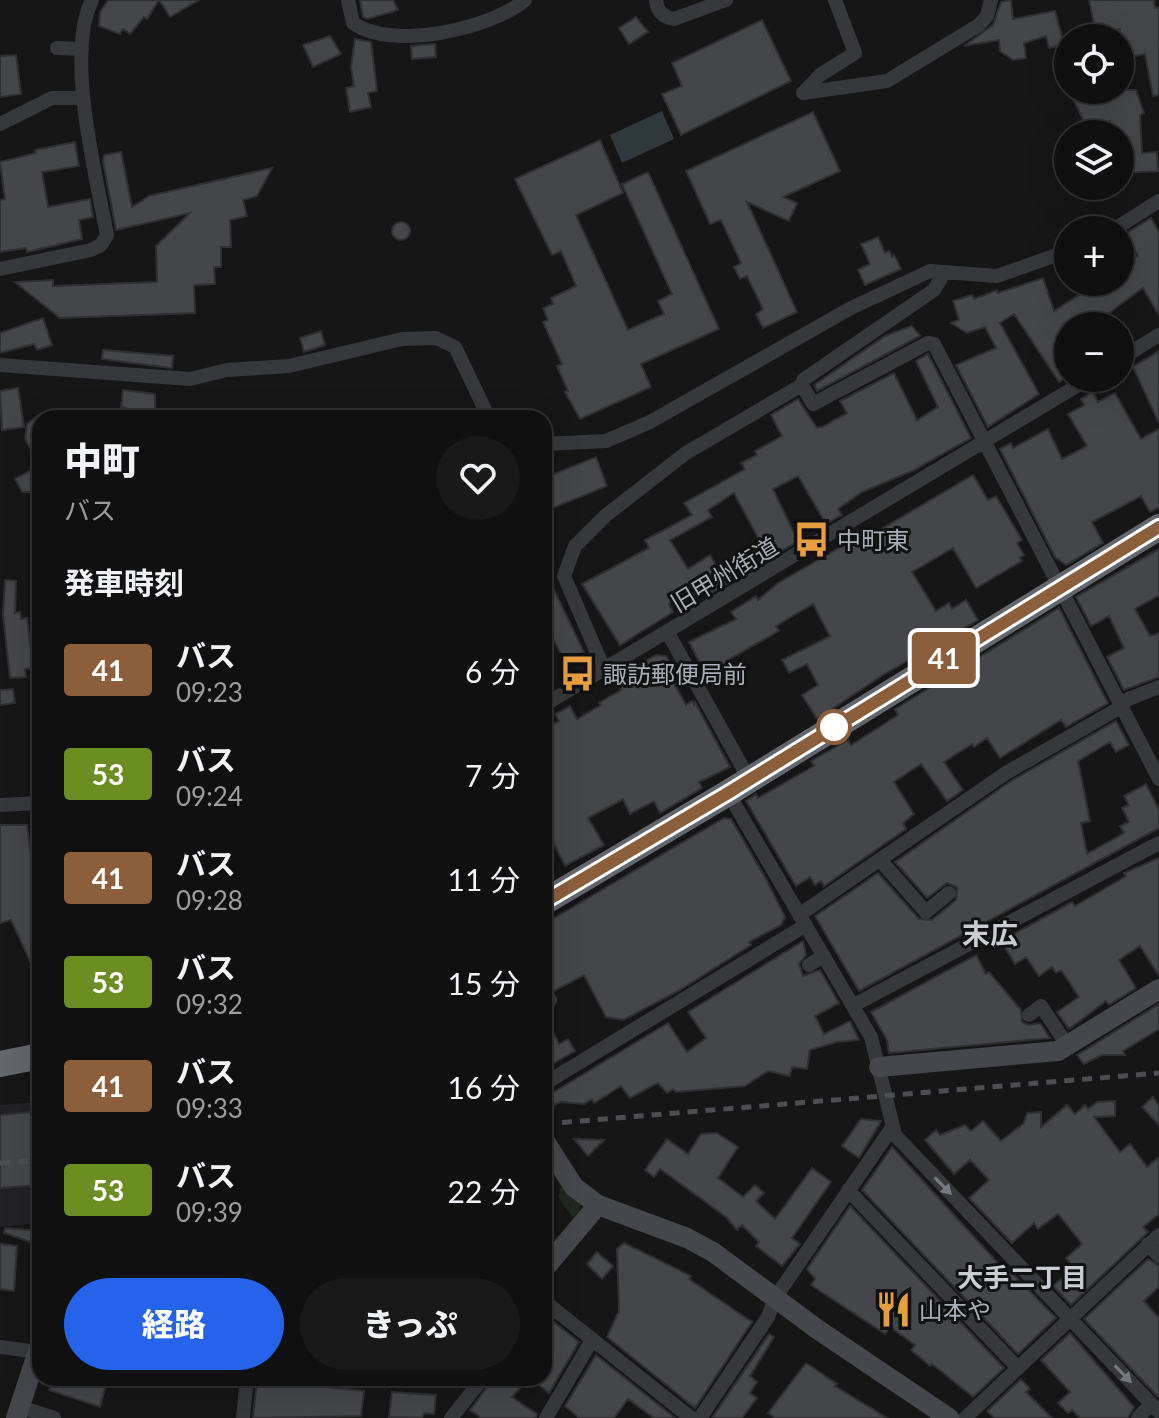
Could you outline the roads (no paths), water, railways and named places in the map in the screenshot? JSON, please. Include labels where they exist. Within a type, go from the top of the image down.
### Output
[{"type":"highway","points":[[552,897],[739,786],[1159,527]]},
{"type":"highway","points":[[0,1064],[32,1058]]},
{"type":"street","points":[[0,269],[91,250],[101,245],[107,235],[83,98],[82,49],[92,0]]},
{"type":"street","points":[[348,0],[353,23],[363,30],[416,35],[475,26],[525,0]]},
{"type":"street","points":[[656,0],[656,7],[666,18],[674,19],[726,0]]},
{"type":"street","points":[[835,0],[855,53],[820,75],[803,93],[887,81],[979,25],[987,16],[991,0]]},
{"type":"street","points":[[57,48],[82,49]]},
{"type":"street","points":[[0,124],[52,98],[83,98]]},
{"type":"street","points":[[1134,217],[1159,201]]},
{"type":"street","points":[[552,444],[606,441],[650,422],[851,308],[930,271],[997,276],[1054,256]]},
{"type":"street","points":[[604,669],[564,576],[575,546],[605,516],[686,453],[802,385],[803,380],[850,345],[934,290],[944,273]]},
{"type":"street","points":[[1134,350],[1159,335]]},
{"type":"street","points":[[0,365],[190,379],[227,370],[289,366],[402,339],[436,338],[455,347],[486,410]]},
{"type":"street","points":[[802,385],[813,404],[928,343],[934,344],[1159,779]]},
{"type":"street","name":"旧甲州街道","points":[[552,700],[1067,392]]},
{"type":"street","points":[[668,633],[803,920],[871,1037],[891,1129],[1155,1408],[1138,1418]]},
{"type":"street","points":[[552,1079],[803,920],[880,860],[1006,773],[1121,707],[1126,700],[1159,687]]},
{"type":"street","points":[[0,805],[32,803]]},
{"type":"street","points":[[854,1005],[1159,843]]},
{"type":"street","points":[[880,860],[926,912],[949,893]]},
{"type":"street","points":[[809,965],[824,956]]},
{"type":"street","points":[[879,1067],[1058,1051],[1159,989]]},
{"type":"street","points":[[1029,1015],[1041,1006],[1068,1046]]},
{"type":"street","points":[[700,1418],[768,1317],[775,1298],[891,1129]]},
{"type":"street","points":[[552,1153],[574,1187],[598,1205],[687,1238],[949,1418]]},
{"type":"street","points":[[848,1190],[1018,1368]]},
{"type":"street","points":[[552,1260],[598,1205]]},
{"type":"street","points":[[965,1418],[1154,1239],[1159,1256]]},
{"type":"street","points":[[552,1308],[691,1418]]},
{"type":"street","points":[[546,1418],[592,1340]]},
{"type":"street","points":[[0,1347],[32,1348]]},
{"type":"street","points":[[32,1370],[18,1413],[54,1418]]},
{"type":"street","points":[[243,1418],[246,1386]]},
{"type":"street","points":[[459,1415],[478,1386]]},
{"type":"railway","points":[[552,1123],[1159,1073]]},
{"type":"railway","points":[[0,1163],[32,1161]]},
{"type":"place","name":"中町東","points":[[811,539]]},
{"type":"place","name":"諏訪郵便局前","points":[[577,673]]},
{"type":"place","name":"山本や","points":[[893,1309]]},
{"type":"district","name":"末広","points":[[990,933]]},
{"type":"district","name":"大手二丁目","points":[[1022,1277]]}]
